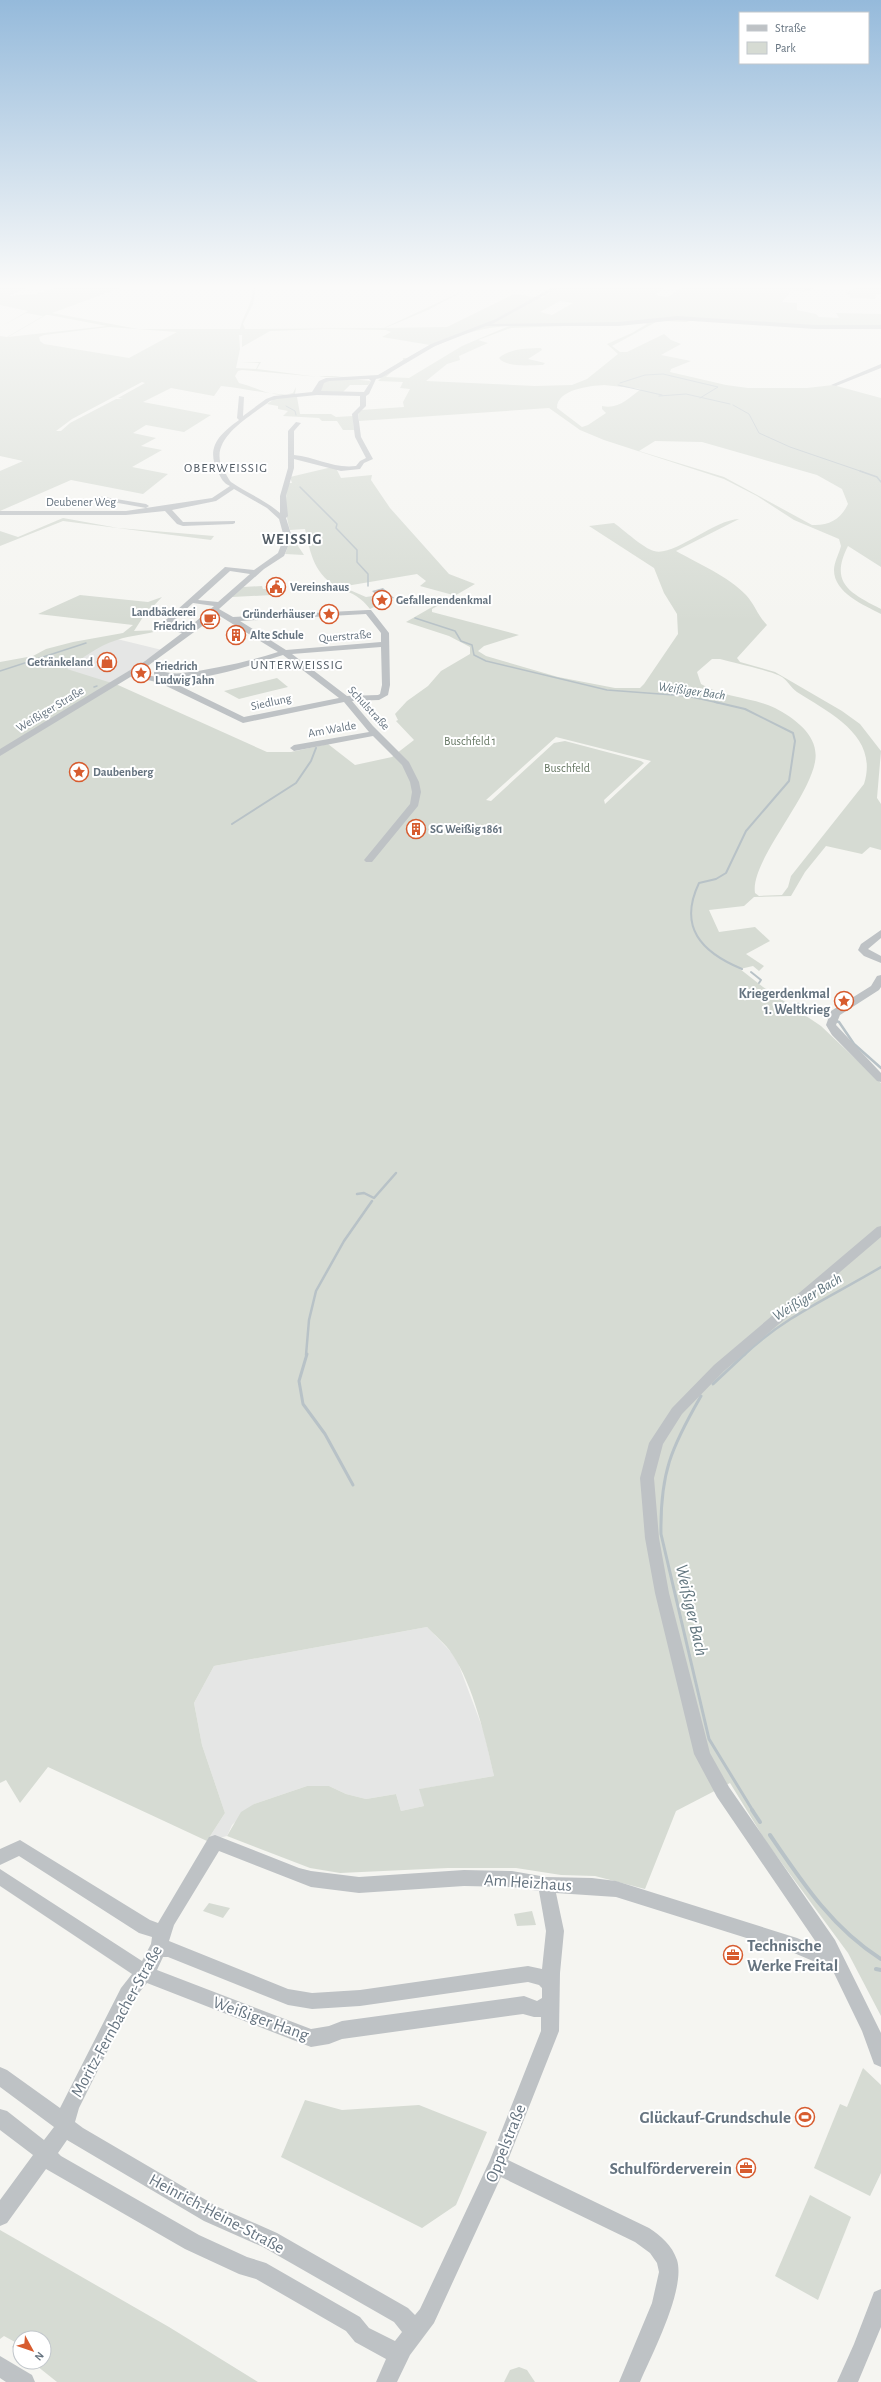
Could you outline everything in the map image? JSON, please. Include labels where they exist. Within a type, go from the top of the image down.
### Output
[{"type":"street","points":[[241,399],[240,418],[244,418]]},
{"type":"street","points":[[270,399],[222,435],[216,451],[216,462],[224,479],[234,487],[269,507],[282,518],[285,508],[284,496],[290,473],[291,431],[298,423]]},
{"type":"street","points":[[291,457],[304,458],[324,465],[347,469],[358,468],[362,462],[370,459],[358,437],[355,414],[363,406],[363,399]]},
{"type":"street","name":"Deubener Weg","points":[[0,513],[126,513],[165,509],[214,500],[234,487]]},
{"type":"street","name":"Deubener Weg","points":[[98,498],[165,509]]},
{"type":"street","points":[[165,509],[179,523],[183,524],[233,522]]},
{"type":"street","name":"Weißiger Straße","points":[[0,753],[135,672],[188,632],[256,572],[282,554],[288,537],[282,518]]},
{"type":"street","points":[[188,632],[162,627],[228,569],[256,572]]},
{"type":"street","name":"Schulstraße","points":[[192,601],[217,608],[286,653],[346,699],[375,733],[410,768],[417,793],[411,810],[369,860]]},
{"type":"street","points":[[232,619],[368,612],[384,631],[384,644]]},
{"type":"street","name":"Querstraße","points":[[164,678],[226,670],[286,653],[384,644]]},
{"type":"street","name":"Siedlung","points":[[135,672],[164,678],[243,720],[346,699],[378,697],[384,695],[386,685],[384,644]]},
{"type":"street","name":"Am Walde","points":[[294,748],[375,733]]},
{"type":"street","points":[[881,933],[863,950],[881,960]]},
{"type":"street","points":[[881,978],[875,988],[842,1007],[833,1020],[836,1033],[881,1079]]},
{"type":"street","points":[[881,1230],[719,1368],[677,1411],[656,1443],[647,1478],[652,1538],[662,1593],[702,1754],[723,1792],[788,1884],[836,1962],[870,2028],[881,2058]]},
{"type":"street","name":"Am Heizhaus","points":[[215,1842],[297,1875],[311,1879],[345,1884],[464,1878],[512,1879],[546,1885],[592,1886],[622,1891],[790,1944],[830,1961],[836,1962]]},
{"type":"street","name":"Moritz-Fernbacher-Straße","points":[[0,2216],[47,2154],[65,2124],[70,2106],[127,1994],[144,1973],[157,1951],[162,1932],[215,1842]]},
{"type":"street","points":[[0,1856],[20,1847],[145,1928],[162,1932]]},
{"type":"street","name":"Weißiger Hang","points":[[0,1877],[144,1973],[311,2038],[328,2035],[342,2030],[524,2005],[539,2010],[544,2009],[550,2003]]},
{"type":"street","name":"Oppelstraße","points":[[386,2382],[408,2341],[427,2316],[497,2165],[550,2031],[550,2003],[555,1931],[546,1885]]},
{"type":"street","name":"Weißiger Hang","points":[[157,1951],[165,1948],[288,1997],[312,2001],[360,1998],[528,1974],[544,1978],[551,1985]]},
{"type":"street","name":"Heinrich-Heine-Straße","points":[[0,2076],[65,2124],[76,2135],[211,2214],[270,2240],[401,2315],[408,2322],[408,2341],[394,2352],[362,2335],[353,2324],[259,2270],[246,2267],[192,2242],[54,2163],[47,2154],[0,2118]]},
{"type":"street","points":[[497,2165],[642,2236],[657,2245],[668,2262],[669,2273],[661,2306],[629,2382]]},
{"type":"street","points":[[847,2382],[863,2348],[881,2299]]},
{"type":"street","points":[[0,2366],[25,2382]]},
{"type":"shaded area","points":[[383,588],[394,598],[383,601],[372,591]]},
{"type":"shaded area","points":[[117,639],[162,650],[110,683],[34,672]]},
{"type":"shaded area","points":[[427,1627],[451,1652],[458,1663],[484,1732],[494,1776],[420,1789],[424,1806],[401,1811],[396,1794],[366,1799],[346,1794],[329,1786],[307,1786],[254,1804],[232,1825],[227,1836],[207,1841],[225,1813],[202,1745],[194,1703],[214,1666]]},
{"type":"green space","points":[[0,399],[110,399],[72,419],[56,431],[61,431],[70,423],[116,399],[149,399],[143,402],[211,415],[184,432],[146,425],[133,433],[156,438],[141,446],[162,450],[132,467],[168,474],[143,494],[71,480],[0,511],[0,471],[23,461],[0,456]]},
{"type":"green space","points":[[274,399],[297,399],[300,414],[331,414],[336,417],[353,416],[354,430],[343,430],[337,421],[322,421],[319,418],[283,416],[288,411],[278,409],[278,406],[267,404]]},
{"type":"green space","points":[[405,399],[560,399],[557,408],[582,427],[588,425],[606,413],[602,409],[602,406],[608,407],[618,405],[628,399],[881,399],[881,567],[848,546],[841,569],[842,578],[852,592],[881,609],[881,614],[844,592],[835,578],[834,567],[841,546],[839,539],[794,520],[757,496],[724,479],[604,440],[580,430],[549,408],[359,421],[358,412],[361,410],[404,407],[403,402]],"holes":[[[655,441],[702,442],[817,475],[842,489],[848,504],[838,518],[829,523],[812,525],[724,477],[639,451]]]},
{"type":"green space","points":[[328,468],[336,468],[341,478],[372,475],[371,480],[390,508],[449,574],[475,584],[432,609],[432,612],[519,635],[484,646],[478,651],[486,656],[558,677],[615,688],[640,688],[644,684],[678,634],[677,614],[664,593],[654,568],[589,526],[614,523],[650,549],[654,551],[662,551],[672,549],[683,544],[718,525],[739,519],[676,551],[722,576],[739,588],[746,595],[767,625],[737,658],[740,662],[775,672],[842,711],[860,724],[881,751],[877,798],[881,804],[881,850],[870,847],[862,854],[826,846],[805,872],[791,896],[754,897],[744,906],[709,910],[719,932],[755,927],[770,941],[746,954],[764,966],[759,971],[753,966],[740,969],[763,987],[821,1026],[881,1083],[881,2016],[848,1953],[767,1843],[730,1783],[676,1811],[645,1889],[595,1876],[561,1875],[516,1868],[448,1868],[340,1873],[310,1868],[227,1836],[241,1812],[254,1804],[307,1786],[329,1786],[346,1794],[366,1799],[396,1794],[401,1811],[424,1806],[419,1789],[494,1776],[478,1713],[460,1666],[450,1650],[427,1627],[214,1666],[194,1703],[202,1745],[225,1813],[207,1841],[48,1767],[20,1803],[6,1780],[0,1783],[0,662],[33,656],[46,649],[73,642],[123,633],[133,625],[38,614],[80,595],[148,602],[162,597],[143,617],[134,631],[160,630],[122,638],[110,643],[90,653],[67,669],[118,685],[267,752],[291,752],[328,744],[355,765],[392,757],[414,740],[396,721],[398,720],[395,714],[407,701],[428,686],[441,671],[470,654],[470,647],[449,636],[406,622],[453,595],[420,586],[426,581],[417,574],[346,586],[345,588],[366,597],[373,596],[378,605],[370,609],[356,596],[325,578],[315,563],[309,547],[305,529],[290,530],[286,512],[286,495],[288,483],[292,483],[290,477]],"holes":[[[712,659],[720,659],[753,667],[782,677],[793,689],[837,718],[849,728],[865,752],[867,767],[864,784],[791,876],[788,887],[782,895],[759,896],[755,893],[756,880],[761,865],[802,794],[810,777],[815,762],[816,753],[814,745],[805,730],[783,712],[766,704],[728,695],[710,689],[701,684],[697,672]],[[556,737],[651,761],[605,804],[604,800],[644,763],[565,741],[554,743],[491,801],[486,800]]]},
{"type":"green space","points":[[63,518],[118,528],[214,536],[211,540],[63,521],[0,546],[0,531],[18,537]]},
{"type":"green space","points":[[292,537],[304,555],[285,554]]},
{"type":"green space","points":[[262,586],[263,589],[271,588],[273,595],[232,597],[243,587]]},
{"type":"green space","points":[[277,678],[288,687],[239,699],[224,691]]},
{"type":"green space","points":[[209,1903],[230,1908],[223,1918],[203,1911]]},
{"type":"green space","points":[[532,1911],[536,1925],[517,1926],[514,1914]]},
{"type":"green space","points":[[863,2068],[881,2085],[881,2173],[870,2196],[814,2168],[840,2104],[847,2107]]},
{"type":"green space","points":[[305,2100],[342,2110],[419,2105],[487,2132],[456,2205],[422,2228],[281,2157]]},
{"type":"green space","points":[[810,2195],[851,2217],[818,2300],[775,2276]]},
{"type":"green space","points":[[0,2230],[169,2327],[258,2382],[57,2382],[42,2370],[52,2370],[52,2330],[12,2330],[12,2340],[4,2336],[0,2339]]},
{"type":"green space","points":[[519,2367],[527,2370],[535,2382],[504,2382],[510,2370]]},
{"type":"waterway","points":[[709,399],[730,404]]},
{"type":"waterway","points":[[733,405],[749,414],[759,433],[790,447],[863,472]]},
{"type":"waterway","points":[[286,406],[295,411],[296,415]]},
{"type":"waterway","points":[[860,471],[877,477],[881,482]]},
{"type":"waterway","name":"Weißiger Bach","points":[[300,487],[337,524],[336,528],[357,550],[357,562],[368,574],[368,586]]},
{"type":"waterway","name":"Weißiger Bach","points":[[415,618],[455,631],[461,641],[472,645],[474,655],[486,661],[607,690],[687,696],[719,703]]},
{"type":"waterway","points":[[0,671],[86,643]]},
{"type":"waterway","name":"Weißiger Bach","points":[[715,702],[745,709],[793,733],[795,741],[789,781],[746,831],[726,873],[716,879],[699,883],[693,899],[691,913],[697,936],[715,955],[742,969]]},
{"type":"waterway","points":[[232,824],[296,783],[311,761],[316,748]]},
{"type":"waterway","name":"Weißiger Bach","points":[[751,972],[761,980],[759,983]]},
{"type":"waterway","name":"Weißiger Bach","points":[[798,1004],[831,1019]]},
{"type":"waterway","name":"Weißiger Bach","points":[[836,1021],[839,1022],[854,1044],[881,1068]]},
{"type":"waterway","points":[[357,1194],[364,1193],[374,1198],[396,1173]]},
{"type":"waterway","points":[[306,1355],[309,1320],[316,1291],[344,1241],[372,1201]]},
{"type":"waterway","name":"Weißiger Bach","points":[[744,1355],[776,1329],[810,1307],[881,1267]]},
{"type":"waterway","points":[[307,1354],[299,1381],[303,1404],[325,1434],[353,1485]]},
{"type":"waterway","name":"Weißiger Bach","points":[[713,1384],[745,1354]]},
{"type":"waterway","name":"Weißiger Bach","points":[[701,1396],[682,1431],[669,1462],[663,1494],[661,1534],[709,1739],[753,1811]]},
{"type":"waterway","name":"Weißiger Bach","points":[[752,1810],[760,1822]]},
{"type":"waterway","name":"Weißiger Bach","points":[[770,1835],[806,1887],[833,1919],[863,1947],[881,1959]]},
{"type":"waterway","points":[[876,1969],[881,1970]]},
{"type":"place","name":"Vereinshaus","points":[[276,587]]},
{"type":"place","name":"Gefallenendenkmal","points":[[382,600]]},
{"type":"place","name":"Gründerhäuser","points":[[329,614]]},
{"type":"place","name":"Landbäckerei Friedrich","points":[[210,619]]},
{"type":"place","name":"Alte Schule","points":[[236,635]]},
{"type":"place","name":"Getränkeland","points":[[107,662]]},
{"type":"place","name":"Friedrich Ludwig Jahn","points":[[141,673]]},
{"type":"place","name":"Daubenberg","points":[[79,772]]},
{"type":"place","name":"SG Weißig 1861","points":[[416,829]]},
{"type":"place","name":"Kriegerdenkmal 1. Weltkrieg","points":[[844,1001]]},
{"type":"place","name":"Technische Werke Freital","points":[[733,1955]]},
{"type":"place","name":"Glückauf-Grundschule","points":[[805,2117]]},
{"type":"place","name":"Schulförderverein","points":[[746,2168]]},
{"type":"district","name":"OBERWEISSIG","points":[[226,467]]},
{"type":"district","name":"WEISSIG","points":[[292,539]]},
{"type":"district","name":"UNTERWEISSIG","points":[[297,664]]},
{"type":"park label","name":"Buschfeld 1","points":[[470,741]]},
{"type":"park label","name":"Buschfeld","points":[[567,768]]}]
